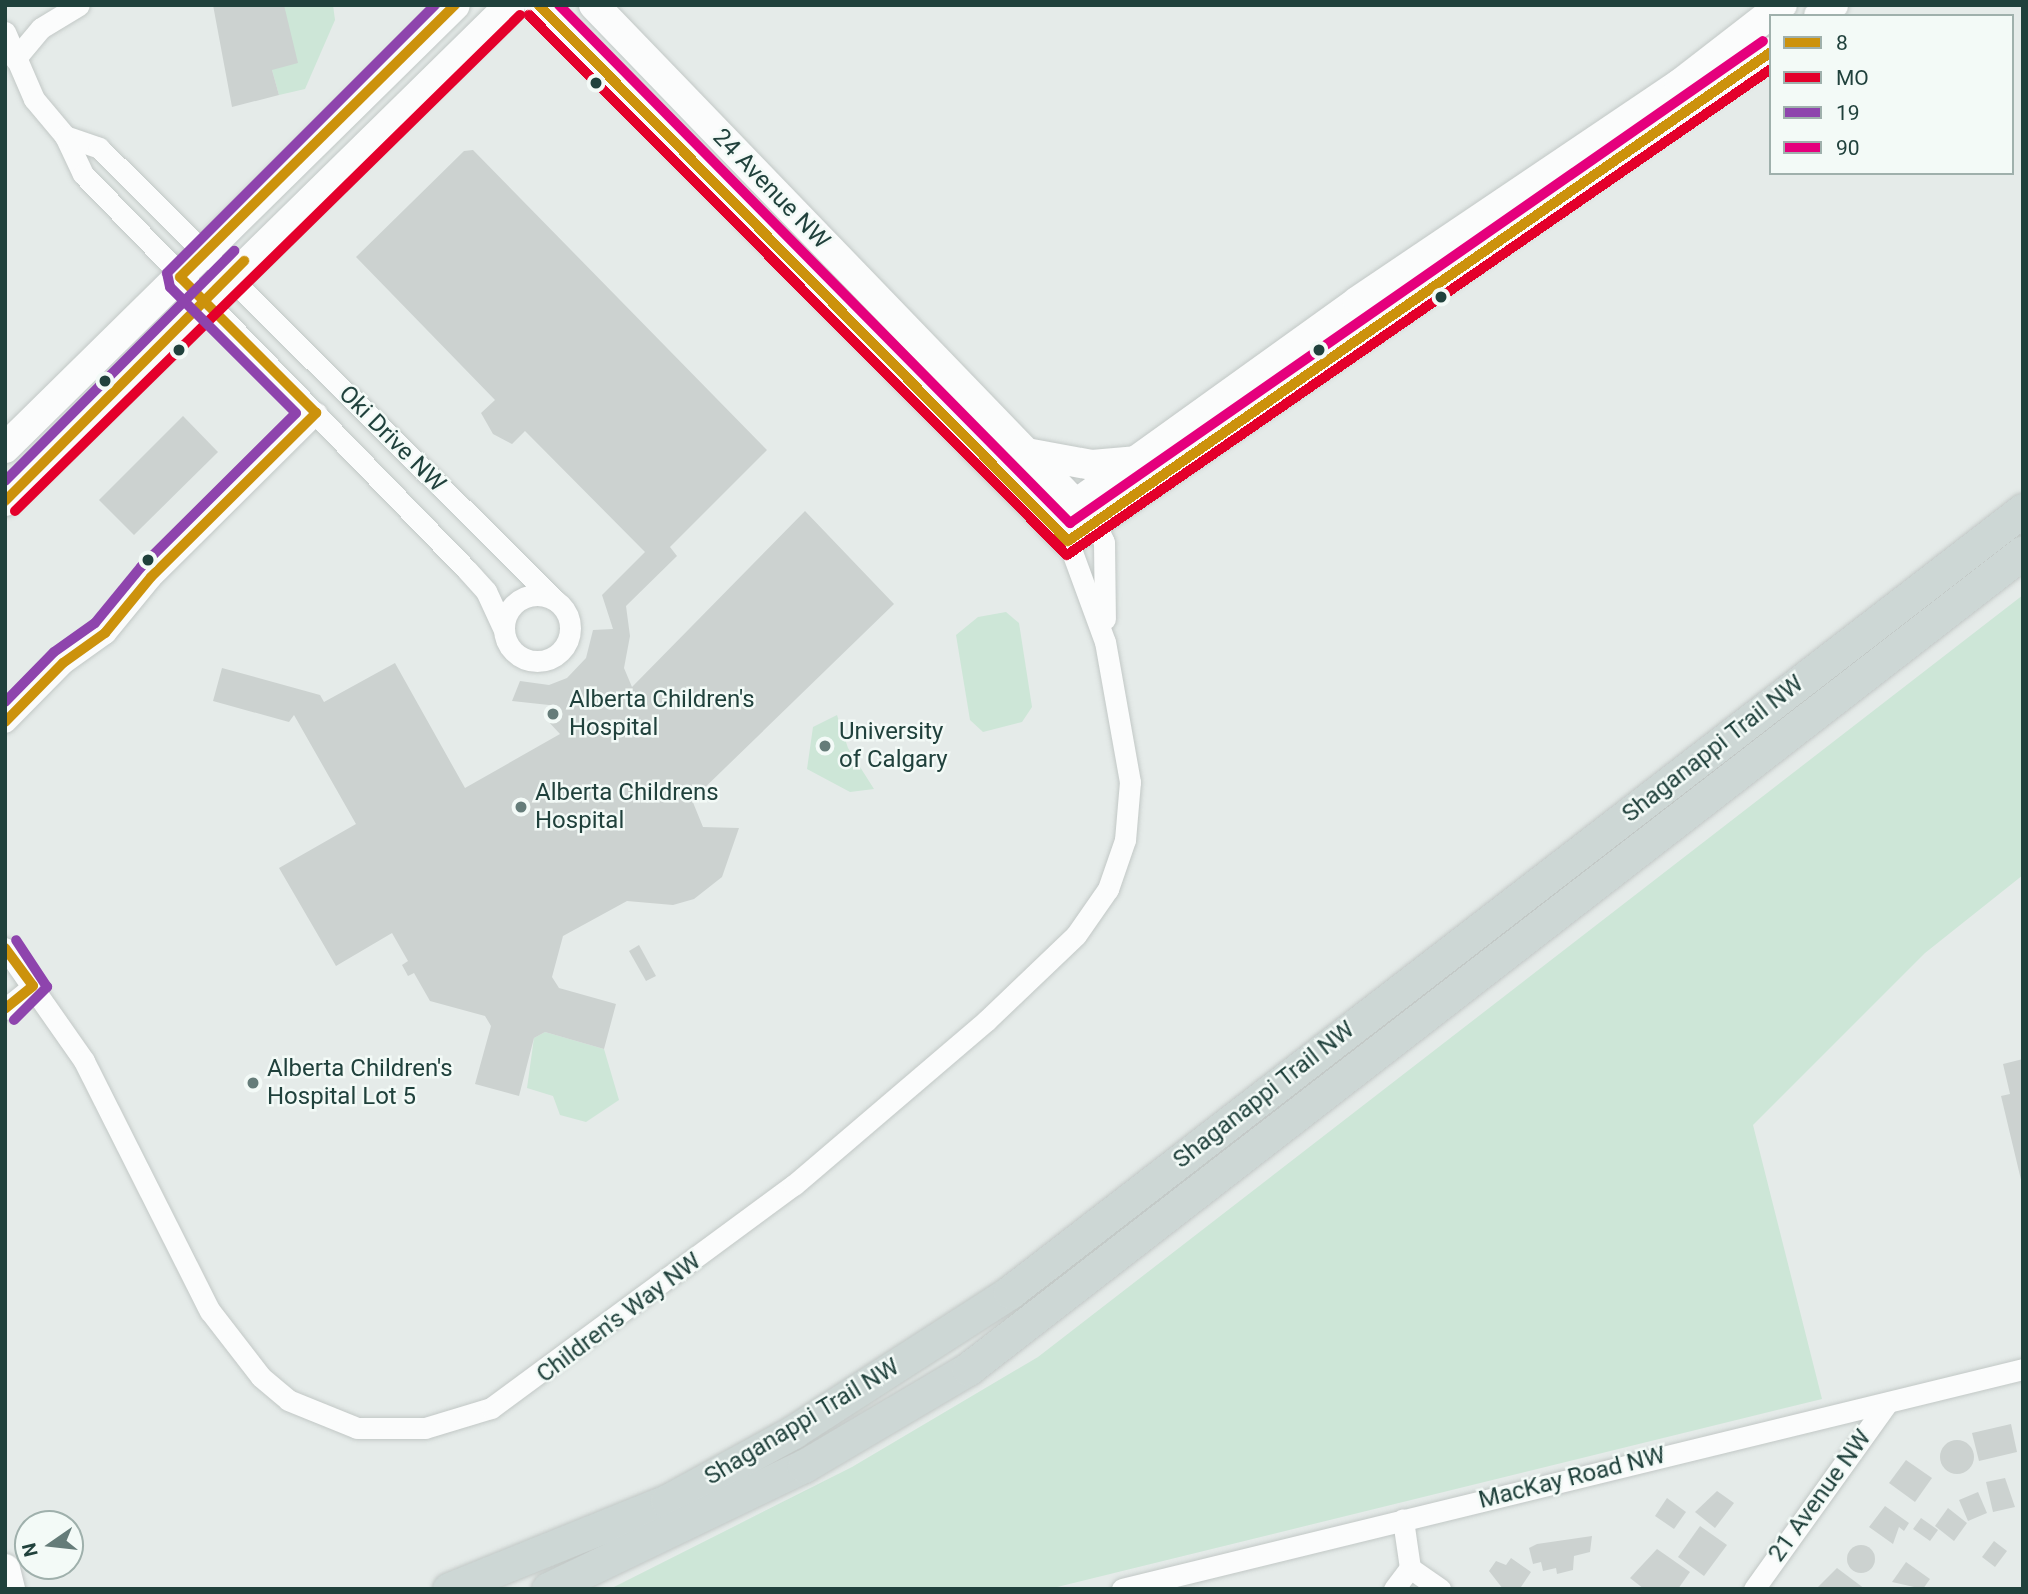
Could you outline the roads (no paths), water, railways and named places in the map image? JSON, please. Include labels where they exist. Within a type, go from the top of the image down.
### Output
[{"type":"main road","name":"Shaganappi Trail NW","points":[[449,1589],[667,1501],[793,1432],[1010,1292],[2023,510]]},
{"type":"main road","name":"Shaganappi Trail NW","points":[[548,1589],[792,1473],[968,1369],[2023,552]]},
{"type":"street","points":[[15,60],[41,28],[79,5]]},
{"type":"street","points":[[5,448],[455,5]]},
{"type":"street","points":[[5,501],[228,279],[510,5]]},
{"type":"street","name":"24 Avenue NW","points":[[539,5],[1072,523]]},
{"type":"street","name":"24 Avenue NW","points":[[594,5],[1021,452],[1072,523]]},
{"type":"street","points":[[1072,523],[1141,460],[1358,301],[1680,84],[1769,15]]},
{"type":"street","name":"Oki Drive NW","points":[[5,32],[34,99],[65,136],[83,174],[205,304],[316,413],[486,591],[504,630]]},
{"type":"street","points":[[1072,523],[1769,53]]},
{"type":"street","name":"Oki Drive NW","points":[[65,136],[99,148],[228,279],[556,601]]},
{"type":"street","points":[[5,722],[63,663],[104,634],[151,577],[316,413]]},
{"type":"street","points":[[1021,452],[1092,465],[1141,460]]},
{"type":"street","name":"Children's Way NW","points":[[5,948],[85,1061],[211,1311],[261,1377],[288,1400],[357,1428],[425,1428],[456,1421],[528,1386],[794,1185],[986,1021],[1076,935],[1108,889],[1126,829],[1130,782],[1105,642],[1072,523]]},
{"type":"street","name":"Children's Way NW","points":[[1072,523],[1104,542],[1105,642]]},
{"type":"street","points":[[526,597],[556,601],[570,629],[554,657],[522,657],[504,630],[510,609],[526,597]]},
{"type":"street","points":[[5,1010],[33,986]]},
{"type":"street","name":"MacKay Road NW","points":[[1122,1589],[2023,1369]]},
{"type":"street","name":"21 Avenue NW","points":[[1754,1589],[1887,1403]]},
{"type":"street","points":[[1402,1520],[1410,1568],[1440,1589]]},
{"type":"street","points":[[1394,1589],[1410,1568]]},
{"type":"street","points":[[5,1569],[10,1589]]},
{"type":"place","name":"Alberta Children's Hospital","points":[[553,714]]},
{"type":"place","name":"University of Calgary","points":[[825,746]]},
{"type":"place","name":"Alberta Childrens Hospital","points":[[521,807]]},
{"type":"place","name":"Alberta Children's Hospital Lot 5","points":[[253,1083]]}]
